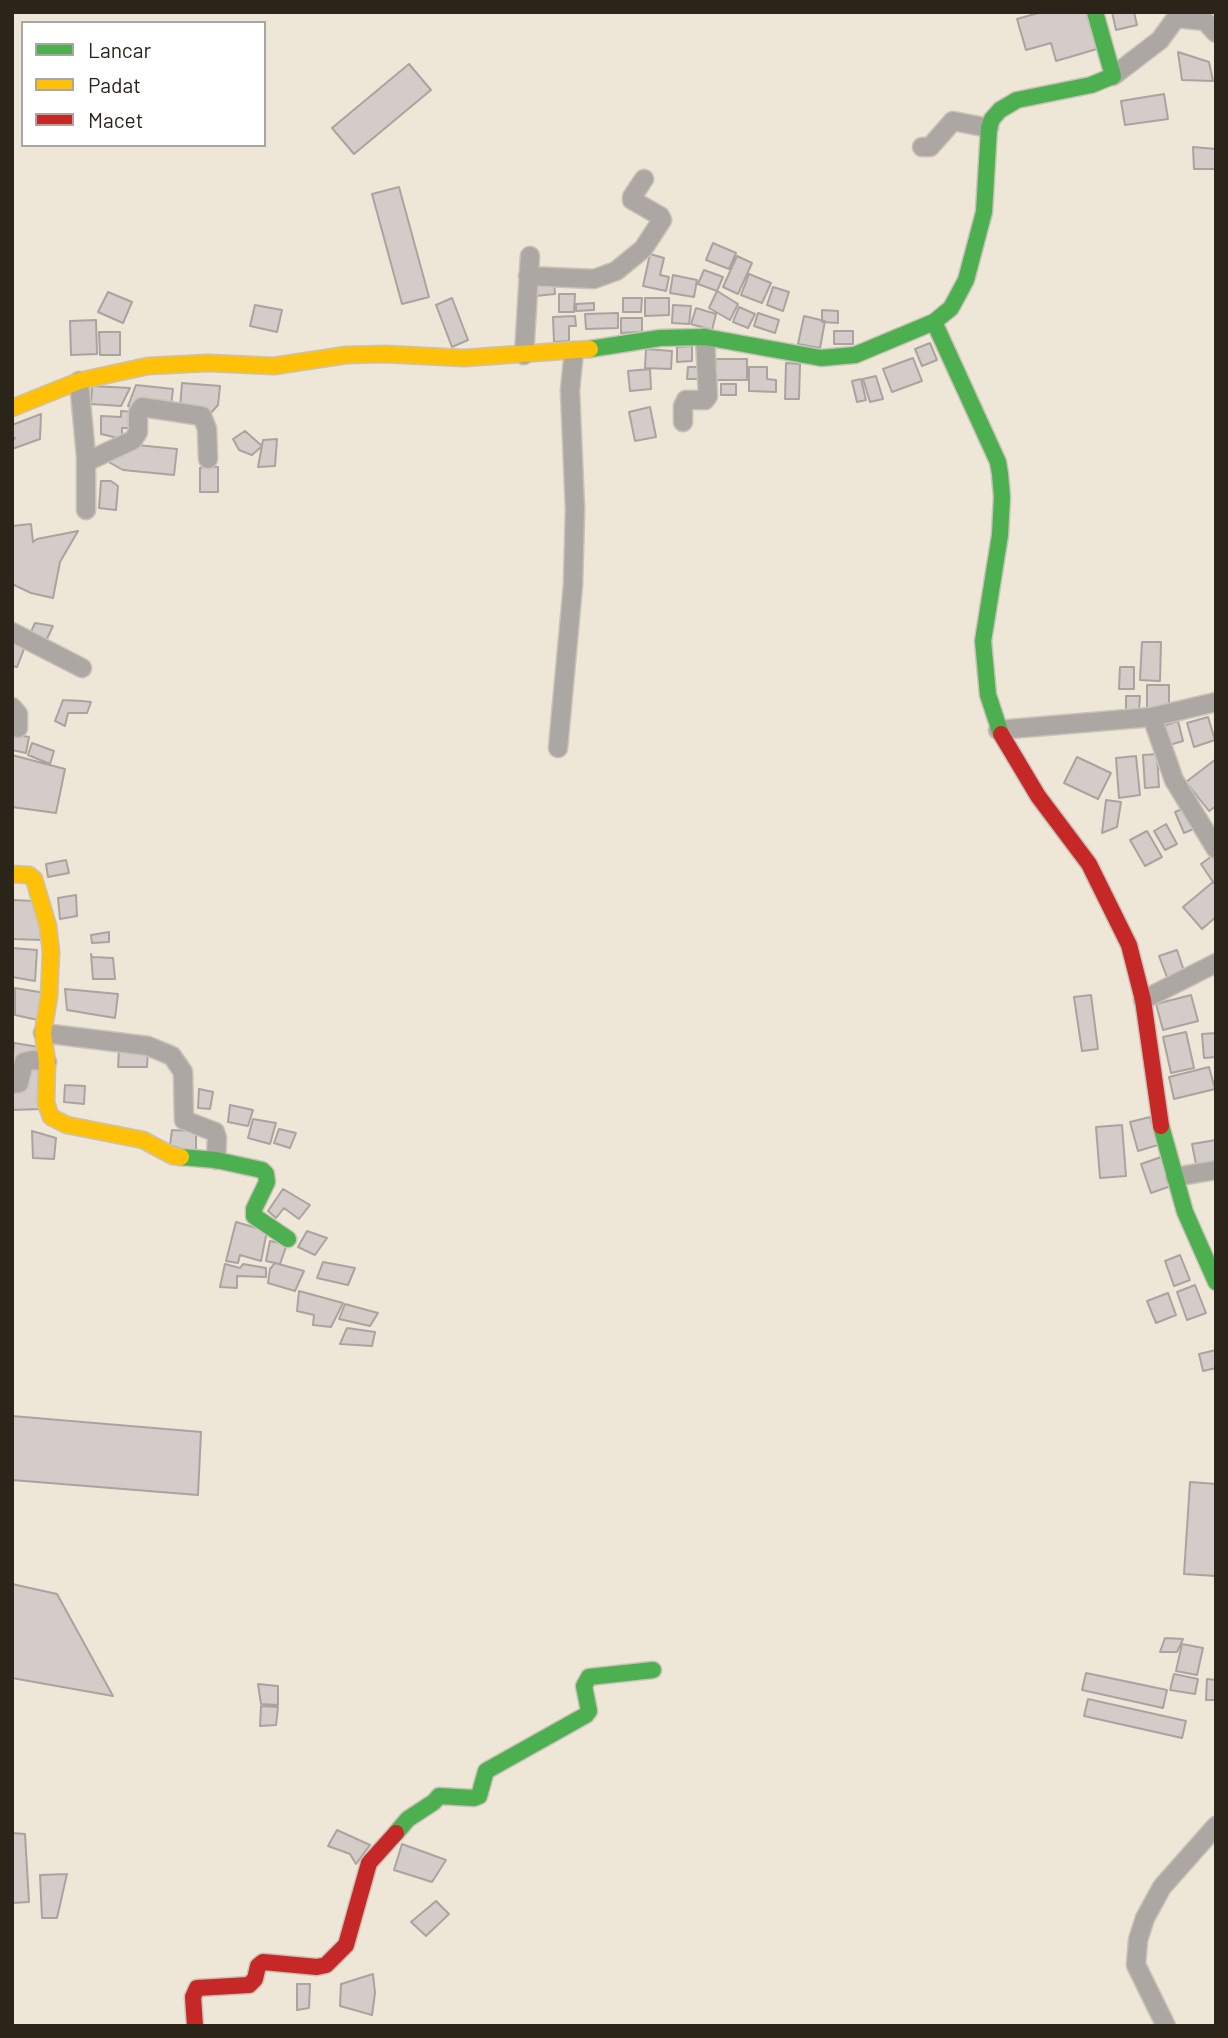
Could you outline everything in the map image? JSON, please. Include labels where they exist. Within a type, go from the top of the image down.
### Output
[{"type":"street","points":[[1095,12],[1113,76]]},
{"type":"street","points":[[12,408],[79,381],[162,365],[208,363],[274,366],[346,355],[464,358],[524,355],[574,351],[660,338],[705,337],[821,358],[867,351],[934,322],[951,307],[961,293],[984,212],[989,128],[992,119],[1000,110],[1017,100],[1091,85],[1113,76],[1160,40],[1178,15],[1205,21],[1216,33]]},
{"type":"street","points":[[922,146],[930,147],[953,121],[989,128]]},
{"type":"street","points":[[528,276],[580,280],[601,277],[616,271],[643,249],[662,220],[660,216],[632,200],[644,179]]},
{"type":"street","points":[[524,355],[530,256]]},
{"type":"street","points":[[934,322],[998,462],[1000,474],[1000,535],[983,640],[988,695],[998,730],[1038,796],[1089,864],[1129,945],[1143,1000],[1158,1116],[1185,1212],[1216,1282]]},
{"type":"street","points":[[683,422],[683,406],[686,400],[705,400],[708,396],[705,337]]},
{"type":"street","points":[[558,748],[573,585],[575,510],[570,390],[574,351]]},
{"type":"street","points":[[79,381],[86,462],[86,510]]},
{"type":"street","points":[[86,462],[133,440],[138,432],[138,412],[142,407],[199,414],[204,418],[208,459]]},
{"type":"street","points":[[12,632],[82,668]]},
{"type":"street","points":[[998,730],[1152,717],[1216,702]]},
{"type":"street","points":[[12,707],[18,714],[18,727]]},
{"type":"street","points":[[1152,717],[1174,780],[1216,849]]},
{"type":"street","points":[[12,874],[29,875],[34,879],[48,926],[51,952],[50,985],[43,1033],[47,1062],[47,1111],[56,1121],[143,1140],[173,1156],[216,1160],[262,1170],[266,1174],[267,1182],[254,1209],[254,1216],[288,1239]]},
{"type":"street","points":[[1143,1000],[1216,964]]},
{"type":"street","points":[[43,1033],[148,1046],[172,1056],[183,1072],[184,1120],[215,1132],[216,1160]]},
{"type":"street","points":[[12,1084],[19,1083],[27,1060],[47,1062]]},
{"type":"street","points":[[1175,1177],[1216,1170]]},
{"type":"street","points":[[195,2026],[193,1997],[197,1988],[249,1985],[255,1979],[258,1966],[263,1962],[322,1967],[343,1949],[369,1863],[408,1819],[437,1798],[477,1797],[490,1768],[586,1715],[589,1708],[584,1682],[589,1676],[653,1670]]},
{"type":"street","points":[[1166,2026],[1136,1965],[1138,1940],[1145,1918],[1162,1886],[1216,1826]]},
{"type":"building","points":[[1042,12],[1086,12],[1097,49],[1056,61],[1051,43],[1026,50],[1017,19]]},
{"type":"building","points":[[1112,12],[1134,12],[1137,25],[1116,30]]},
{"type":"building","points":[[1178,52],[1209,62],[1213,81],[1182,80]]},
{"type":"building","points":[[409,64],[431,90],[354,154],[332,128]]},
{"type":"building","points":[[1164,94],[1168,119],[1125,125],[1121,101]]},
{"type":"building","points":[[1193,147],[1216,149],[1216,169],[1194,169]]},
{"type":"building","points":[[399,187],[429,297],[402,304],[372,194]]},
{"type":"building","points":[[713,243],[736,253],[729,269],[706,260]]},
{"type":"building","points":[[650,254],[664,258],[660,275],[669,277],[666,291],[643,286]]},
{"type":"building","points":[[737,256],[752,263],[738,294],[723,287]]},
{"type":"building","points":[[704,270],[723,277],[717,291],[698,284]]},
{"type":"building","points":[[749,274],[771,283],[762,303],[741,295]]},
{"type":"building","points":[[673,275],[697,280],[694,297],[670,293]]},
{"type":"building","points":[[554,281],[555,294],[535,296],[534,282]]},
{"type":"building","points":[[773,287],[789,292],[783,311],[767,305]]},
{"type":"building","points":[[717,291],[738,304],[730,320],[709,308]]},
{"type":"building","points":[[108,292],[132,302],[123,323],[98,312]]},
{"type":"building","points":[[559,294],[575,294],[574,312],[559,312]]},
{"type":"building","points":[[452,298],[468,340],[452,347],[436,305]]},
{"type":"building","points":[[623,298],[642,298],[641,312],[623,312]]},
{"type":"building","points":[[645,298],[669,298],[669,315],[645,316]]},
{"type":"building","points":[[594,303],[594,310],[576,311],[576,304]]},
{"type":"building","points":[[255,305],[282,310],[277,332],[250,326]]},
{"type":"building","points":[[673,305],[691,306],[689,324],[672,323]]},
{"type":"building","points":[[739,307],[755,314],[748,328],[733,322]]},
{"type":"building","points":[[696,308],[716,314],[712,330],[691,324]]},
{"type":"building","points":[[822,310],[838,311],[838,323],[822,322]]},
{"type":"building","points":[[618,313],[618,328],[586,329],[585,314]]},
{"type":"building","points":[[758,313],[779,320],[775,333],[754,326]]},
{"type":"building","points":[[575,316],[576,326],[569,326],[569,341],[554,342],[553,317]]},
{"type":"building","points":[[804,316],[825,321],[820,348],[798,344]]},
{"type":"building","points":[[621,318],[642,318],[642,332],[621,333]]},
{"type":"building","points":[[96,320],[97,354],[71,355],[70,321]]},
{"type":"building","points":[[834,331],[853,331],[853,344],[834,344]]},
{"type":"building","points":[[99,332],[120,332],[120,355],[100,355]]},
{"type":"building","points":[[930,343],[937,360],[922,366],[915,349]]},
{"type":"building","points":[[692,346],[692,361],[677,362],[677,347]]},
{"type":"building","points":[[646,349],[672,351],[671,369],[645,368]]},
{"type":"building","points":[[913,358],[922,381],[892,392],[883,369]]},
{"type":"building","points":[[716,359],[747,359],[747,380],[716,380]]},
{"type":"building","points":[[786,363],[800,364],[799,399],[785,399]]},
{"type":"building","points":[[688,367],[702,367],[702,379],[687,379]]},
{"type":"building","points":[[749,367],[767,367],[767,379],[776,380],[776,392],[749,391]]},
{"type":"building","points":[[650,369],[651,389],[630,391],[628,371]]},
{"type":"building","points":[[876,376],[883,399],[870,402],[863,379]]},
{"type":"building","points":[[861,379],[866,400],[857,402],[852,381]]},
{"type":"building","points":[[182,383],[220,386],[218,405],[210,414],[180,408]]},
{"type":"building","points":[[721,384],[736,384],[736,395],[721,395]]},
{"type":"building","points":[[136,385],[173,389],[171,406],[128,406]]},
{"type":"building","points":[[92,386],[130,388],[121,406],[91,404]]},
{"type":"building","points":[[650,407],[656,437],[635,441],[629,412]]},
{"type":"building","points":[[121,411],[133,412],[133,428],[122,428],[122,439],[101,434],[101,416],[121,417]]},
{"type":"building","points":[[41,414],[40,439],[12,449],[15,438],[12,439],[12,425]]},
{"type":"building","points":[[245,431],[262,446],[252,455],[239,450],[233,439]]},
{"type":"building","points":[[277,439],[275,466],[258,467],[263,440]]},
{"type":"building","points":[[137,445],[177,449],[174,475],[123,470],[105,460]]},
{"type":"building","points":[[218,467],[218,492],[200,492],[200,468]]},
{"type":"building","points":[[101,481],[111,481],[118,486],[116,510],[99,508]]},
{"type":"building","points":[[31,524],[33,542],[78,531],[60,562],[53,598],[31,593],[12,584],[12,526]]},
{"type":"building","points":[[35,623],[53,626],[44,645],[29,636]]},
{"type":"building","points":[[12,638],[26,644],[17,667],[12,666]]},
{"type":"building","points":[[1142,642],[1161,642],[1160,681],[1140,680]]},
{"type":"building","points":[[1120,667],[1134,667],[1134,689],[1119,689]]},
{"type":"building","points":[[1147,685],[1169,685],[1169,708],[1147,708]]},
{"type":"building","points":[[1126,696],[1140,696],[1139,710],[1126,710]]},
{"type":"building","points":[[63,700],[91,702],[87,713],[68,713],[65,726],[55,721]]},
{"type":"building","points":[[1208,717],[1215,740],[1194,747],[1187,723]]},
{"type":"building","points":[[1178,721],[1183,741],[1166,746],[1160,727]]},
{"type":"building","points":[[12,734],[29,737],[26,753],[12,750]]},
{"type":"building","points":[[32,743],[54,751],[50,764],[28,755]]},
{"type":"building","points":[[1157,754],[1159,787],[1145,788],[1143,755]]},
{"type":"building","points":[[12,755],[65,769],[56,813],[12,807]]},
{"type":"building","points":[[1136,756],[1140,795],[1119,798],[1116,758]]},
{"type":"building","points":[[1077,757],[1111,773],[1098,799],[1064,783]]},
{"type":"building","points":[[1216,759],[1216,806],[1209,811],[1186,782]]},
{"type":"building","points":[[1106,800],[1121,802],[1117,827],[1102,833]]},
{"type":"building","points":[[1187,807],[1196,828],[1184,833],[1175,812]]},
{"type":"building","points":[[1166,824],[1177,844],[1165,850],[1154,831]]},
{"type":"building","points":[[1147,831],[1162,857],[1145,866],[1130,840]]},
{"type":"building","points":[[1212,856],[1216,861],[1216,881],[1213,882],[1201,864]]},
{"type":"building","points":[[66,860],[69,873],[48,877],[46,864]]},
{"type":"building","points":[[1213,882],[1216,886],[1216,917],[1202,929],[1183,907]]},
{"type":"building","points":[[76,895],[77,916],[60,919],[58,898]]},
{"type":"building","points":[[12,900],[34,901],[43,940],[12,939]]},
{"type":"building","points":[[109,932],[109,942],[92,943],[91,935]]},
{"type":"building","points":[[12,948],[37,950],[35,981],[12,977]]},
{"type":"building","points":[[1177,950],[1185,974],[1168,980],[1159,956]]},
{"type":"building","points":[[91,954],[92,957],[113,958],[115,979],[93,979]]},
{"type":"building","points":[[15,988],[45,993],[38,1020],[15,1015]]},
{"type":"building","points":[[65,989],[118,994],[115,1018],[67,1010]]},
{"type":"building","points":[[1091,995],[1098,1049],[1082,1051],[1074,997]]},
{"type":"building","points":[[1191,995],[1198,1021],[1163,1030],[1156,1004]]},
{"type":"building","points":[[1186,1032],[1194,1068],[1171,1073],[1163,1037]]},
{"type":"building","points":[[1216,1033],[1216,1057],[1204,1058],[1202,1034]]},
{"type":"building","points":[[14,1043],[39,1047],[17,1069],[12,1068]]},
{"type":"building","points":[[119,1049],[148,1051],[147,1067],[118,1067]]},
{"type":"building","points":[[43,1065],[42,1109],[12,1110],[12,1089],[30,1066]]},
{"type":"building","points":[[1209,1067],[1215,1089],[1174,1099],[1169,1077]]},
{"type":"building","points":[[65,1085],[85,1086],[84,1104],[64,1102]]},
{"type":"building","points":[[199,1089],[213,1092],[210,1109],[198,1108]]},
{"type":"building","points":[[230,1105],[253,1110],[248,1126],[228,1122]]},
{"type":"building","points":[[1150,1117],[1158,1145],[1138,1151],[1130,1122]]},
{"type":"building","points":[[253,1119],[276,1123],[270,1144],[248,1138]]},
{"type":"building","points":[[1122,1125],[1126,1176],[1100,1178],[1096,1127]]},
{"type":"building","points":[[279,1129],[296,1133],[290,1148],[274,1143]]},
{"type":"building","points":[[172,1130],[196,1131],[196,1154],[170,1145]]},
{"type":"building","points":[[32,1131],[56,1138],[54,1159],[33,1158]]},
{"type":"building","points":[[1216,1140],[1216,1165],[1197,1169],[1192,1144]]},
{"type":"building","points":[[1161,1157],[1171,1186],[1151,1193],[1141,1164]]},
{"type":"building","points":[[283,1189],[310,1205],[299,1219],[284,1208],[276,1218],[268,1211]]},
{"type":"building","points":[[236,1222],[267,1231],[261,1261],[240,1255],[238,1263],[226,1261]]},
{"type":"building","points":[[307,1231],[327,1238],[315,1255],[298,1247]]},
{"type":"building","points":[[270,1241],[287,1244],[280,1264],[266,1261]]},
{"type":"building","points":[[1180,1255],[1190,1280],[1174,1286],[1165,1261]]},
{"type":"building","points":[[323,1262],[355,1268],[348,1285],[317,1278]]},
{"type":"building","points":[[275,1263],[304,1271],[295,1291],[268,1283],[270,1269]]},
{"type":"building","points":[[225,1264],[240,1268],[243,1264],[266,1268],[266,1277],[237,1276],[237,1288],[220,1287]]},
{"type":"building","points":[[1195,1285],[1206,1313],[1187,1320],[1177,1292]]},
{"type":"building","points":[[299,1291],[343,1303],[331,1327],[313,1325],[314,1315],[297,1311]]},
{"type":"building","points":[[1168,1293],[1176,1315],[1156,1323],[1147,1301]]},
{"type":"building","points":[[345,1304],[378,1313],[370,1326],[339,1319]]},
{"type":"building","points":[[347,1328],[375,1332],[372,1346],[340,1344]]},
{"type":"building","points":[[1216,1350],[1216,1368],[1203,1371],[1199,1354]]},
{"type":"building","points":[[12,1416],[201,1432],[198,1495],[12,1480]]},
{"type":"building","points":[[1190,1482],[1216,1484],[1216,1576],[1184,1574]]},
{"type":"building","points":[[12,1584],[57,1594],[113,1696],[12,1678]]},
{"type":"building","points":[[1165,1638],[1183,1639],[1177,1652],[1160,1652]]},
{"type":"building","points":[[1182,1644],[1203,1648],[1197,1675],[1176,1671]]},
{"type":"building","points":[[1086,1673],[1167,1690],[1163,1708],[1082,1690]]},
{"type":"building","points":[[1174,1674],[1198,1679],[1195,1694],[1170,1690]]},
{"type":"building","points":[[1207,1679],[1216,1680],[1216,1700],[1206,1700]]},
{"type":"building","points":[[258,1684],[278,1686],[278,1705],[261,1704]]},
{"type":"building","points":[[1088,1699],[1186,1721],[1182,1738],[1084,1716]]},
{"type":"building","points":[[261,1706],[278,1707],[276,1725],[260,1726]]},
{"type":"building","points":[[337,1830],[370,1845],[356,1864],[350,1854],[328,1846]]},
{"type":"building","points":[[12,1833],[25,1834],[29,1902],[12,1903]]},
{"type":"building","points":[[402,1844],[446,1860],[432,1882],[394,1870]]},
{"type":"building","points":[[67,1874],[57,1918],[42,1918],[40,1875]]},
{"type":"building","points":[[436,1901],[449,1914],[426,1936],[411,1922]]},
{"type":"building","points":[[373,1974],[375,1993],[372,2015],[340,2006],[341,1984]]},
{"type":"building","points":[[297,1984],[310,1984],[309,2008],[297,2010]]},
{"type":"traffic: fast","points":[[590,349],[660,338],[705,337],[821,358],[855,355],[934,322],[951,308],[966,280],[984,212],[989,128],[992,119],[1000,110],[1017,100],[1091,85],[1113,76],[1095,12]]},
{"type":"traffic: fast","points":[[934,322],[998,462],[1000,474],[1000,535],[983,641],[988,695],[1001,734]]},
{"type":"traffic: fast","points":[[1161,1126],[1185,1212],[1216,1282]]},
{"type":"traffic: fast","points":[[181,1157],[216,1160],[262,1170],[266,1174],[267,1182],[254,1209],[254,1216],[288,1239]]},
{"type":"traffic: fast","points":[[396,1833],[408,1819],[439,1796],[479,1796],[486,1771],[586,1715],[589,1711],[584,1686],[589,1677],[653,1670]]},
{"type":"traffic: slow","points":[[12,408],[79,381],[148,366],[208,363],[274,366],[346,355],[464,358],[590,349]]},
{"type":"traffic: slow","points":[[12,874],[29,875],[34,879],[48,926],[51,952],[49,996],[43,1033],[47,1062],[46,1103],[51,1117],[67,1125],[143,1140],[173,1156],[181,1157]]},
{"type":"traffic: jam","points":[[1001,734],[1038,796],[1089,864],[1129,945],[1143,1000],[1161,1126]]},
{"type":"traffic: jam","points":[[195,2026],[193,1997],[197,1988],[249,1985],[255,1979],[258,1966],[263,1962],[317,1967],[326,1965],[346,1945],[369,1863],[396,1833]]}]
